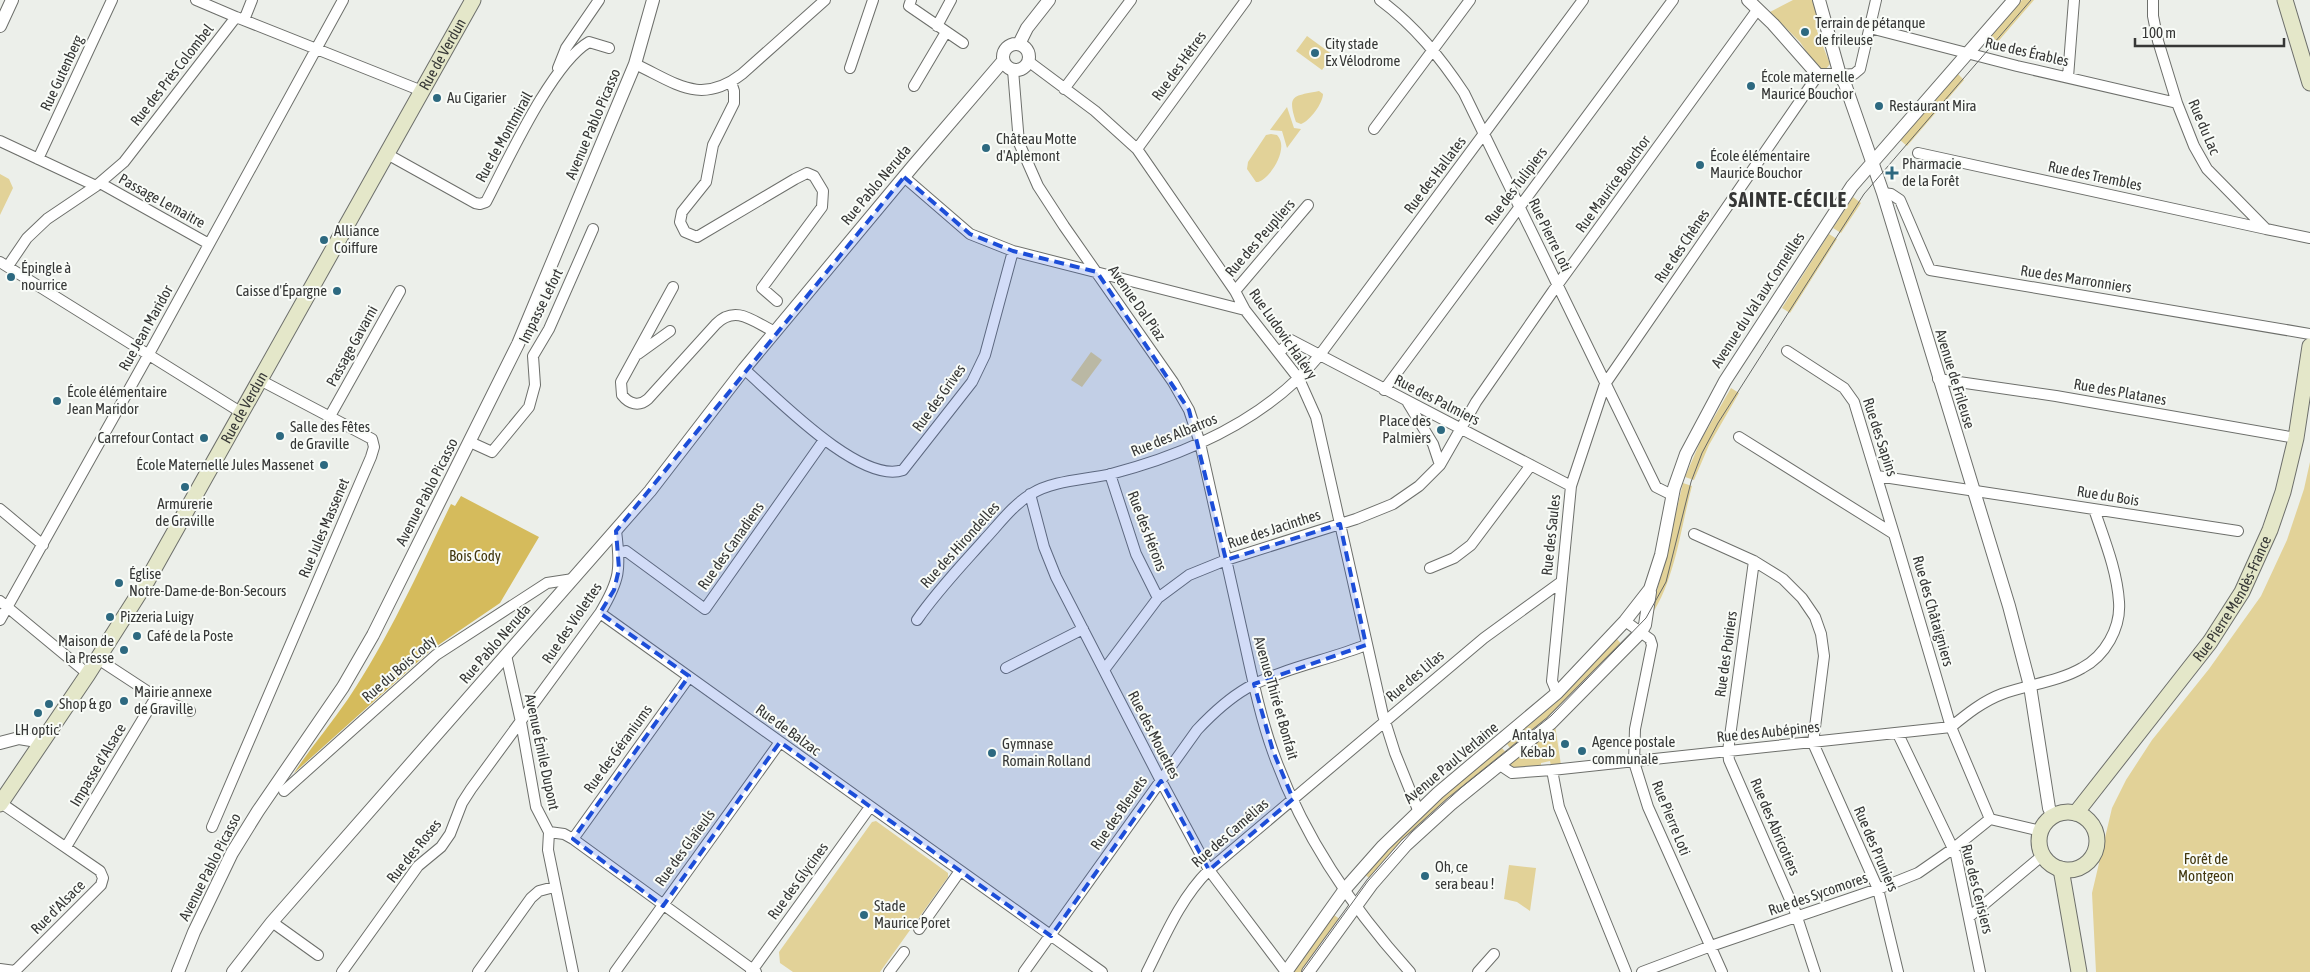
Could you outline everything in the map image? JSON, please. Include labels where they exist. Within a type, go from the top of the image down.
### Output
[{"type":"main road","name":"Rue de Verdun","points":[[0,803],[98,659],[147,581],[473,0]]},
{"type":"main road","points":[[2285,0],[2310,83]]},
{"type":"main road","name":"Rue Pierre Mendès-France","points":[[2076,813],[2210,642],[2242,592],[2270,530],[2283,492],[2296,438],[2310,346]]},
{"type":"main road","points":[[2068,908],[2079,868],[2092,856],[2097,839],[2092,824],[2076,813],[2064,812],[2053,816],[2041,832],[2039,843],[2043,855],[2050,863],[2061,869],[2079,868]]},
{"type":"main road","points":[[2061,869],[2079,972]]},
{"type":"street","points":[[0,26],[12,0]]},
{"type":"street","name":"Rue Gutenberg","points":[[38,159],[112,0]]},
{"type":"street","points":[[196,0],[422,91]]},
{"type":"street","name":"Rue des Près Colombel","points":[[4,264],[27,238],[47,220],[98,185],[124,162],[240,18],[252,0]]},
{"type":"street","name":"Rue Jean Maridor","points":[[0,620],[4,604],[43,544],[343,0]]},
{"type":"street","points":[[555,76],[566,48],[599,0]]},
{"type":"street","name":"Avenue Pablo Picasso","points":[[178,972],[194,932],[232,853],[343,687],[373,634],[518,344],[635,64],[653,0]]},
{"type":"street","points":[[635,64],[691,90],[714,90],[731,82],[825,0]]},
{"type":"street","points":[[850,68],[873,0]]},
{"type":"street","points":[[911,0],[909,6],[963,43]]},
{"type":"street","points":[[937,26],[951,0]]},
{"type":"street","points":[[1018,44],[1027,28],[1049,0]]},
{"type":"street","points":[[1064,89],[1131,0]]},
{"type":"street","name":"Rue des Hêtres","points":[[1137,149],[1246,0]]},
{"type":"street","name":"Rue Pierre Loti","points":[[1380,0],[1399,14],[1433,50],[1464,93],[1656,487],[1672,496]]},
{"type":"street","points":[[1374,129],[1470,0]]},
{"type":"street","name":"Rue des Hallates","points":[[1310,367],[1583,0]]},
{"type":"street","name":"Rue des Tulipiers","points":[[1384,390],[1674,0]]},
{"type":"street","points":[[1748,0],[1818,75],[1854,74],[1860,69],[1876,0]]},
{"type":"street","name":"Avenue de Frileuse","points":[[1819,0],[1840,75],[1845,84],[1883,194],[1938,379],[2009,606],[2030,686],[2049,808],[2053,816]]},
{"type":"street","name":"Avenue du Val aux Corneilles","points":[[1672,496],[1686,454],[1726,380],[1824,226],[1852,186],[2014,0]]},
{"type":"street","points":[[2068,77],[2074,0]]},
{"type":"street","name":"Rue du Lac","points":[[2153,0],[2153,16],[2158,41],[2177,103],[2194,146],[2207,169],[2266,229]]},
{"type":"street","name":"Rue Maurice Bouchor","points":[[1461,429],[1476,402],[1558,285],[1758,9]]},
{"type":"street","name":"Rue des Érables","points":[[1870,28],[2017,66],[2177,103]]},
{"type":"street","points":[[914,86],[946,32]]},
{"type":"street","name":"Rue de Montmirail","points":[[387,154],[475,203],[486,202],[555,76],[582,45],[589,42],[609,48]]},
{"type":"street","points":[[1011,44],[1018,44],[1028,52],[1028,61],[1021,69],[1013,70],[1007,67],[1003,61],[1004,50],[1011,44]]},
{"type":"street","name":"Rue Pablo Neruda","points":[[233,972],[272,922],[616,531],[675,460],[744,369],[1003,61]]},
{"type":"street","name":"Rue Ludovic Halévy","points":[[1028,61],[1095,111],[1137,149],[1235,291],[1245,310],[1298,379],[1316,417],[1384,722],[1418,810]]},
{"type":"street","name":"Avenue Dal Piaz","points":[[1013,70],[1019,143],[1038,186],[1173,382],[1189,410],[1200,443],[1226,560]]},
{"type":"street","name":"Rue des Chênes","points":[[1605,384],[1818,75]]},
{"type":"street","points":[[731,82],[734,91],[734,103],[713,145],[706,182],[682,212],[680,222],[685,232],[697,237],[806,173],[814,176],[823,191],[822,207],[762,288],[777,301]]},
{"type":"street","name":"Passage Lemaitre","points":[[0,141],[98,185],[209,244]]},
{"type":"street","name":"Rue des Trembles","points":[[1918,153],[2266,229]]},
{"type":"street","points":[[904,177],[970,234],[1013,251],[1245,310]]},
{"type":"street","name":"Rue des Marronniers","points":[[1883,194],[1891,194],[1900,200],[1930,270],[2310,334]]},
{"type":"street","name":"Rue des Peupliers","points":[[1235,291],[1308,205]]},
{"type":"street","name":"Impasse Lefort","points":[[470,442],[492,452],[526,412],[535,386],[533,356],[549,329],[593,229]]},
{"type":"street","points":[[2266,229],[2310,238]]},
{"type":"street","name":"Rue des Grives","points":[[824,440],[846,457],[894,474],[903,470],[972,382],[986,355],[1013,251]]},
{"type":"street","points":[[4,264],[242,413]]},
{"type":"street","points":[[673,287],[621,382],[621,390],[628,401],[640,404],[648,399],[716,324],[727,315],[737,314],[775,332]]},
{"type":"street","name":"Passage Gavarni","points":[[330,416],[400,291]]},
{"type":"street","points":[[635,356],[670,331]]},
{"type":"street","name":"Rue des Palmiers","points":[[1279,353],[1290,340],[1571,486]]},
{"type":"street","name":"Rue des Sapins","points":[[1787,351],[1844,388],[1854,402],[1894,534]]},
{"type":"street","name":"Rue des Albatros","points":[[1030,494],[1052,485],[1110,474],[1150,463],[1200,443],[1231,428],[1298,379],[1310,367]]},
{"type":"street","points":[[744,369],[824,440]]},
{"type":"street","name":"Rue des Platanes","points":[[1938,379],[2056,396],[2296,438]]},
{"type":"street","name":"Rue Jules Massenet","points":[[212,827],[374,447],[372,439],[260,380]]},
{"type":"street","name":"Rue des Saules","points":[[1557,693],[1552,681],[1571,486],[1605,384]]},
{"type":"street","points":[[1407,402],[1433,444],[1440,465]]},
{"type":"street","name":"Rue des Jacinthes","points":[[1104,670],[1158,598],[1189,575],[1226,560],[1340,524],[1393,504],[1419,486],[1440,465],[1461,429]]},
{"type":"street","points":[[1739,437],[1894,534]]},
{"type":"street","name":"Rue des Canadiens","points":[[619,553],[626,551],[705,609],[824,440]]},
{"type":"street","points":[[1430,568],[1454,558],[1471,545],[1531,465]]},
{"type":"street","name":"Rue des Hérons","points":[[1110,474],[1136,554],[1158,598]]},
{"type":"street","name":"Rue du Bois","points":[[1877,476],[2238,531]]},
{"type":"street","name":"Rue des Hirondelles","points":[[917,620],[932,599],[1009,512],[1030,494]]},
{"type":"street","name":"Rue des Mouettes","points":[[1030,494],[1044,547],[1056,577],[1161,781],[1209,870],[1286,972]]},
{"type":"street","name":"Avenue Paul Verlaine","points":[[1308,972],[1356,905],[1406,845],[1451,804],[1551,723],[1641,632],[1645,625],[1650,589],[1661,555],[1672,496]]},
{"type":"street","points":[[0,509],[43,544]]},
{"type":"street","points":[[1951,727],[1978,706],[2002,694],[2082,669],[2104,649],[2113,636],[2119,616],[2116,579],[2094,509]]},
{"type":"street","name":"Rue des Violettes","points":[[521,722],[600,613],[614,590],[620,569],[616,531]]},
{"type":"street","points":[[1694,534],[1754,561],[1783,579],[1802,598],[1815,617],[1822,634],[1824,656],[1813,743]]},
{"type":"street","name":"Rue des Châtaigniers","points":[[1894,534],[1951,727],[1990,819]]},
{"type":"street","name":"Avenue Thiré et Bonfait","points":[[1226,560],[1254,684],[1273,752],[1293,799],[1317,847],[1345,889],[1410,972]]},
{"type":"street","name":"Rue des Poiriers","points":[[1728,752],[1754,561]]},
{"type":"street","name":"Rue du Bois Cody","points":[[284,790],[436,655],[547,583],[573,579]]},
{"type":"street","name":"Rue des Lilas","points":[[1293,799],[1484,638],[1561,582]]},
{"type":"street","name":"Avenue Paul Verlaine","points":[[1286,972],[1345,889],[1418,810],[1557,693],[1625,621],[1650,589]]},
{"type":"street","points":[[4,604],[88,674]]},
{"type":"street","name":"Rue de Balzac","points":[[600,613],[1102,972]]},
{"type":"street","points":[[1625,621],[1641,632]]},
{"type":"street","points":[[1006,668],[1083,629]]},
{"type":"street","name":"Rue Pierre Loti","points":[[1641,632],[1650,639],[1652,645],[1635,729],[1634,762],[1648,807],[1722,972]]},
{"type":"street","name":"Rue des Bleuets","points":[[1024,972],[1197,730],[1210,716],[1224,703],[1254,684],[1366,644]]},
{"type":"street","name":"Avenue Émile Dupont","points":[[506,655],[521,722],[536,807],[548,832],[548,850],[554,887],[573,972]]},
{"type":"street","points":[[98,659],[156,697],[190,711]]},
{"type":"street","name":"Rue des Géraniums","points":[[573,839],[689,677]]},
{"type":"street","name":"Impasse d'Alsace","points":[[66,848],[156,697]]},
{"type":"street","name":"Rue des Roses","points":[[343,972],[418,866],[440,847],[450,834],[462,803],[470,790],[521,722]]},
{"type":"street","name":"Rue des Aubépines","points":[[1500,765],[1512,774],[1951,727]]},
{"type":"street","name":"Rue des Cerisiers","points":[[1898,734],[1954,848],[1980,972]]},
{"type":"street","points":[[0,743],[19,738],[43,742]]},
{"type":"street","name":"Rue des Glaïeuls","points":[[615,972],[780,742]]},
{"type":"street","name":"Rue des Pruniers","points":[[1813,743],[1878,889],[1898,972]]},
{"type":"street","name":"Rue des Abricotiers","points":[[1728,752],[1729,760],[1797,917],[1814,972]]},
{"type":"street","points":[[1552,770],[1559,807],[1626,972]]},
{"type":"street","name":"Rue des Camélias","points":[[1147,972],[1181,904],[1196,882],[1293,799]]},
{"type":"street","name":"Rue d'Alsace","points":[[0,803],[100,870],[103,878],[101,885],[15,972],[0,969]]},
{"type":"street","name":"Rue des Glycines","points":[[754,971],[870,807]]},
{"type":"street","points":[[1990,819],[2041,832]]},
{"type":"street","name":"Rue des Sycomores","points":[[1642,972],[1710,946],[1878,889],[1918,873],[1954,848],[1990,819]]},
{"type":"street","points":[[548,832],[564,834],[573,839],[754,971]]},
{"type":"street","points":[[1969,917],[2043,855]]},
{"type":"street","points":[[919,929],[960,871]]},
{"type":"street","points":[[478,972],[531,898],[539,891],[554,887]]},
{"type":"street","points":[[272,922],[318,955]]},
{"type":"street","points":[[889,972],[904,952]]},
{"type":"street","points":[[1478,972],[1494,954]]},
{"type":"highlighted area","points":[[904,177],[970,234],[1013,251],[1097,272],[1189,410],[1226,560],[1340,524],[1366,645],[1254,684],[1273,751],[1293,799],[1209,870],[1161,781],[1051,936],[780,742],[663,906],[573,839],[689,676],[600,613],[614,590],[619,569],[616,531]]},
{"type":"green space","points":[[1793,0],[1812,0],[1819,18],[1817,31],[1830,64],[1825,70],[1816,66],[1800,42],[1770,12]]},
{"type":"green space","points":[[2022,0],[2034,0],[1995,45],[1988,39]]},
{"type":"green space","name":"City stade Ex Vélodrome","points":[[1307,36],[1333,55],[1322,70],[1296,51]]},
{"type":"green space","points":[[1958,74],[1964,80],[1907,146],[1900,140]]},
{"type":"green space","points":[[1319,91],[1323,94],[1321,102],[1315,111],[1305,122],[1301,124],[1296,122],[1292,106],[1294,98]]},
{"type":"green space","points":[[1287,107],[1294,128],[1301,129],[1287,148],[1282,131],[1270,130]]},
{"type":"green space","points":[[1266,135],[1277,135],[1281,141],[1279,156],[1276,164],[1266,177],[1256,182],[1247,169],[1248,162]]},
{"type":"green space","points":[[0,174],[9,179],[13,188],[0,215]]},
{"type":"green space","points":[[1853,197],[1861,203],[1841,233],[1833,228]]},
{"type":"green space","points":[[1829,234],[1837,239],[1790,313],[1782,308]]},
{"type":"green space","points":[[1091,352],[1102,360],[1082,387],[1071,380]]},
{"type":"green space","points":[[1731,388],[1739,393],[1709,445],[1694,480],[1685,477],[1701,440]]},
{"type":"green space","name":"Forêt de Montgeon","points":[[2310,462],[2310,972],[2096,972],[2092,893],[2112,808],[2126,780],[2152,740],[2209,669],[2261,596],[2287,540],[2304,489]]},
{"type":"green space","points":[[1683,483],[1692,486],[1676,553],[1666,585],[1651,616]]},
{"type":"green space","name":"Bois Cody","points":[[461,496],[539,537],[500,603],[431,650],[294,773],[363,676],[403,603],[451,504],[455,506]]},
{"type":"green space","points":[[1617,639],[1623,646],[1513,752],[1507,744],[1554,704]]},
{"type":"green space","points":[[1555,725],[1561,765],[1551,766],[1550,761],[1541,763],[1541,767],[1514,769],[1511,766],[1511,762]]},
{"type":"green space","points":[[1502,748],[1508,755],[1372,880],[1364,874],[1430,808]]},
{"type":"green space","name":"Stade Maurice Poret","points":[[876,821],[948,873],[948,877],[880,972],[793,972],[780,963],[779,952],[872,822]]},
{"type":"green space","points":[[1509,865],[1536,868],[1530,911],[1517,902],[1504,899]]},
{"type":"green space","points":[[1334,915],[1341,920],[1304,972],[1293,972]]},
{"type":"tram line","points":[[1302,972],[1368,881],[1412,832],[1462,787],[1551,716],[1646,618],[1666,582],[1691,482],[1702,453],[1718,423],[1864,194],[2031,0]]},
{"type":"place","name":"Terrain de pétanque de frileuse","points":[[1805,32]]},
{"type":"place","name":"City stade Ex Vélodrome","points":[[1315,53]]},
{"type":"place","name":"École maternelle Maurice Bouchor","points":[[1751,86]]},
{"type":"place","name":"Au Cigarier","points":[[437,98]]},
{"type":"place","name":"Restaurant Mira","points":[[1879,106]]},
{"type":"place","name":"Château Motte d'Aplemont","points":[[986,148]]},
{"type":"place","name":"École élémentaire Maurice Bouchor","points":[[1700,165]]},
{"type":"place","name":"Pharmacie de la Forêt","points":[[1892,173]]},
{"type":"place","name":"Alliance Coiffure","points":[[324,240]]},
{"type":"place","name":"Épingle à nourrice","points":[[11,277]]},
{"type":"place","name":"Caisse d'Épargne","points":[[337,291]]},
{"type":"place","name":"École élémentaire Jean Maridor","points":[[57,401]]},
{"type":"place","name":"Place des Palmiers","points":[[1441,430]]},
{"type":"place","name":"Salle des Fêtes de Graville","points":[[280,436]]},
{"type":"place","name":"Carrefour Contact","points":[[204,438]]},
{"type":"place","name":"École Maternelle Jules Massenet","points":[[324,465]]},
{"type":"place","name":"Armurerie de Graville","points":[[185,487]]},
{"type":"place","name":"Église Notre-Dame-de-Bon-Secours","points":[[119,583]]},
{"type":"place","name":"Pizzeria Luigy","points":[[110,617]]},
{"type":"place","name":"Café de la Poste","points":[[137,636]]},
{"type":"place","name":"Maison de la Presse","points":[[124,650]]},
{"type":"place","name":"Mairie annexe de Graville","points":[[124,701]]},
{"type":"place","name":"Shop & go","points":[[49,704]]},
{"type":"place","name":"LH optic'","points":[[38,713]]},
{"type":"place","name":"Antalya Kebab","points":[[1565,744]]},
{"type":"place","name":"Agence postale communale","points":[[1582,751]]},
{"type":"place","name":"Gymnase Romain Rolland","points":[[992,753]]},
{"type":"place","name":"Oh, ce sera beau !","points":[[1425,876]]},
{"type":"place","name":"Stade Maurice Poret","points":[[864,915]]},
{"type":"district","name":"SAINTE-CÉCILE","points":[[1788,200]]}]
